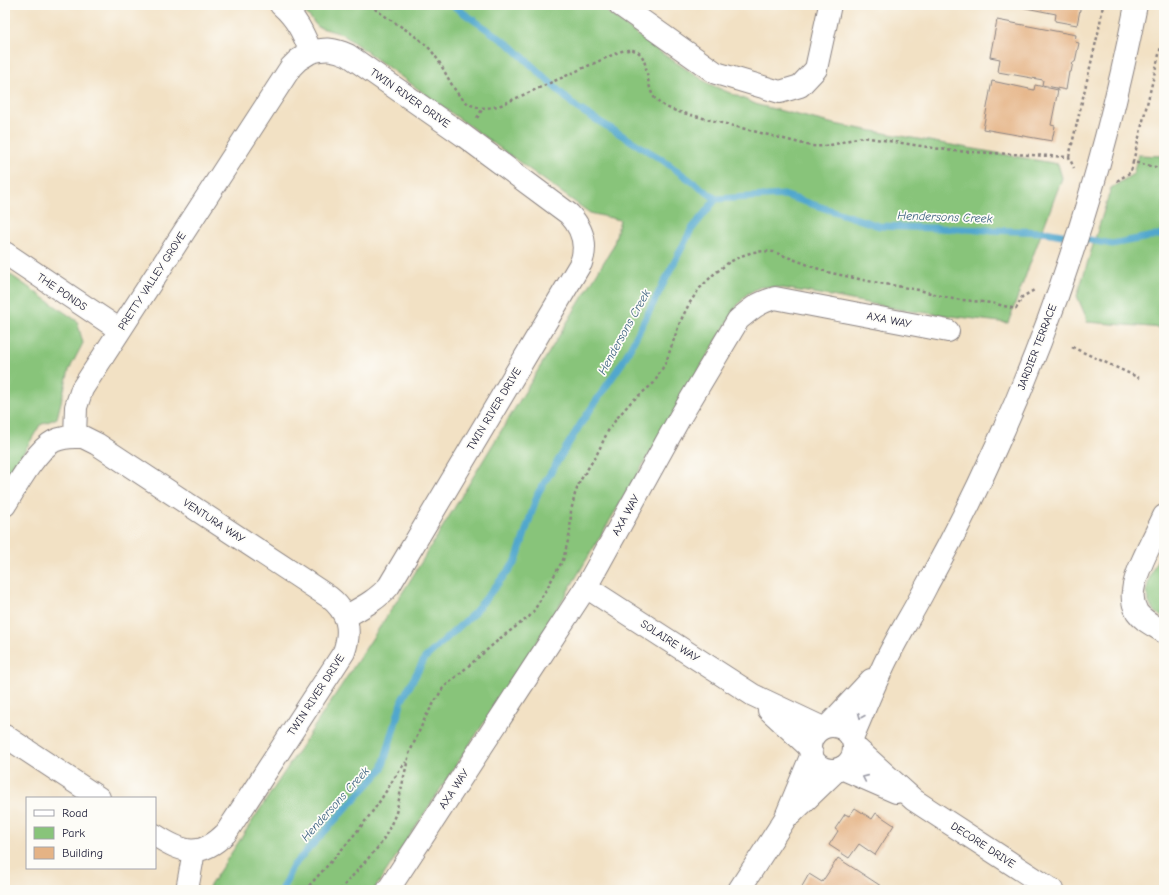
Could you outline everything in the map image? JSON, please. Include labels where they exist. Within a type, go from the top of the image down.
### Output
[{"type":"street","points":[[281,5],[301,27],[311,52]]},
{"type":"street","points":[[620,5],[716,73],[780,92],[800,86],[816,70],[830,5]]},
{"type":"street","name":"JARDIER TERRACE","points":[[853,742],[882,669],[946,550],[996,447],[1022,387],[1065,272],[1091,191],[1127,51],[1136,5]]},
{"type":"street","name":"TWIN RIVER DRIVE","points":[[194,851],[212,845],[226,833],[344,652],[349,635],[345,617],[382,594],[389,586],[584,256],[584,238],[576,221],[464,136],[348,55],[336,50],[324,49],[311,52]]},
{"type":"street","name":"PRETTY VALLEY GROVE","points":[[75,437],[76,407],[82,389],[291,67],[298,60],[311,52]]},
{"type":"street","name":"THE PONDS","points":[[5,253],[120,330]]},
{"type":"street","name":"AXA WAY","points":[[388,890],[586,588],[679,419],[738,320],[762,302],[775,298],[948,331]]},
{"type":"street","points":[[5,505],[38,455],[45,447],[54,441],[75,437]]},
{"type":"street","name":"VENTURA WAY","points":[[75,437],[83,438],[97,444],[323,592],[336,602],[341,608],[345,617]]},
{"type":"street","points":[[1164,516],[1140,568],[1133,590],[1133,598],[1134,605],[1142,618],[1164,632]]},
{"type":"street","name":"SOLAIRE WAY","points":[[586,588],[754,695],[826,727]]},
{"type":"street","name":"JARDIER TERRACE","points":[[826,727],[882,669]]},
{"type":"street","name":"SOLAIRE WAY","points":[[754,695],[811,751]]},
{"type":"street","points":[[739,890],[786,819],[839,768],[851,759],[853,742],[848,732],[842,728],[836,726],[826,727],[814,736],[811,751],[786,819]]},
{"type":"street","points":[[5,736],[97,797]]},
{"type":"street","name":"DECORE DRIVE","points":[[853,742],[914,800]]},
{"type":"street","points":[[811,751],[814,760],[825,768],[831,770],[839,768]]},
{"type":"street","name":"DECORE DRIVE","points":[[839,768],[914,800],[1052,890]]},
{"type":"street","points":[[156,836],[180,849],[194,851],[187,890]]},
{"type":"path","points":[[370,5],[418,38],[428,47],[442,65],[458,95],[464,101],[474,106],[483,108],[501,105],[620,52],[631,49],[640,53],[646,62],[649,85],[652,94],[665,106],[691,115],[805,144],[821,147],[831,146],[863,137],[953,151],[1069,157]]},
{"type":"path","points":[[1103,5],[1099,30],[1069,157],[1078,178],[1091,191],[1109,186],[1131,172],[1164,34]]},
{"type":"path","points":[[1133,162],[1164,169]]},
{"type":"path","points":[[1072,347],[1139,378]]},
{"type":"path","points":[[305,890],[349,843],[407,761]]},
{"type":"green space","points":[[299,5],[598,5],[660,52],[709,84],[758,105],[834,124],[1058,164],[1062,178],[1008,323],[903,310],[775,287],[760,287],[747,294],[737,306],[543,633],[374,890],[207,890],[408,584],[613,247],[620,220],[590,213],[342,34],[318,27]]},
{"type":"green space","points":[[1138,155],[1164,156],[1164,328],[1087,322],[1077,296],[1111,188],[1133,174]]},
{"type":"green space","points":[[5,271],[77,321],[83,343],[69,370],[57,418],[40,425],[5,481]]},
{"type":"green space","points":[[1164,546],[1164,618],[1154,611],[1149,603],[1147,594],[1151,575]]},
{"type":"building","points":[[1011,5],[1081,5],[1077,25],[1055,21],[1056,14]]},
{"type":"building","points":[[997,20],[1076,35],[1075,42],[1079,43],[1075,62],[1073,62],[1071,72],[1069,72],[1066,90],[1042,85],[1043,80],[998,72],[1000,59],[990,57]]},
{"type":"building","points":[[992,81],[1034,90],[1035,85],[1058,90],[1051,125],[1055,126],[1052,141],[983,129]]},
{"type":"building","points":[[855,808],[872,819],[876,813],[894,825],[875,855],[859,844],[849,858],[829,845],[838,831],[835,829],[845,814],[849,816]]},
{"type":"building","points":[[838,858],[887,890],[800,890],[809,874],[822,882]]},
{"type":"waterway","points":[[452,5],[511,46],[577,108],[661,159],[716,199]]},
{"type":"waterway","name":"Hendersons Creek","points":[[282,890],[292,867],[382,769],[402,700],[425,658],[474,613],[516,561],[538,493],[580,425],[624,360],[691,230],[716,199],[784,195],[879,226],[1045,232],[1112,244],[1164,234]]}]
